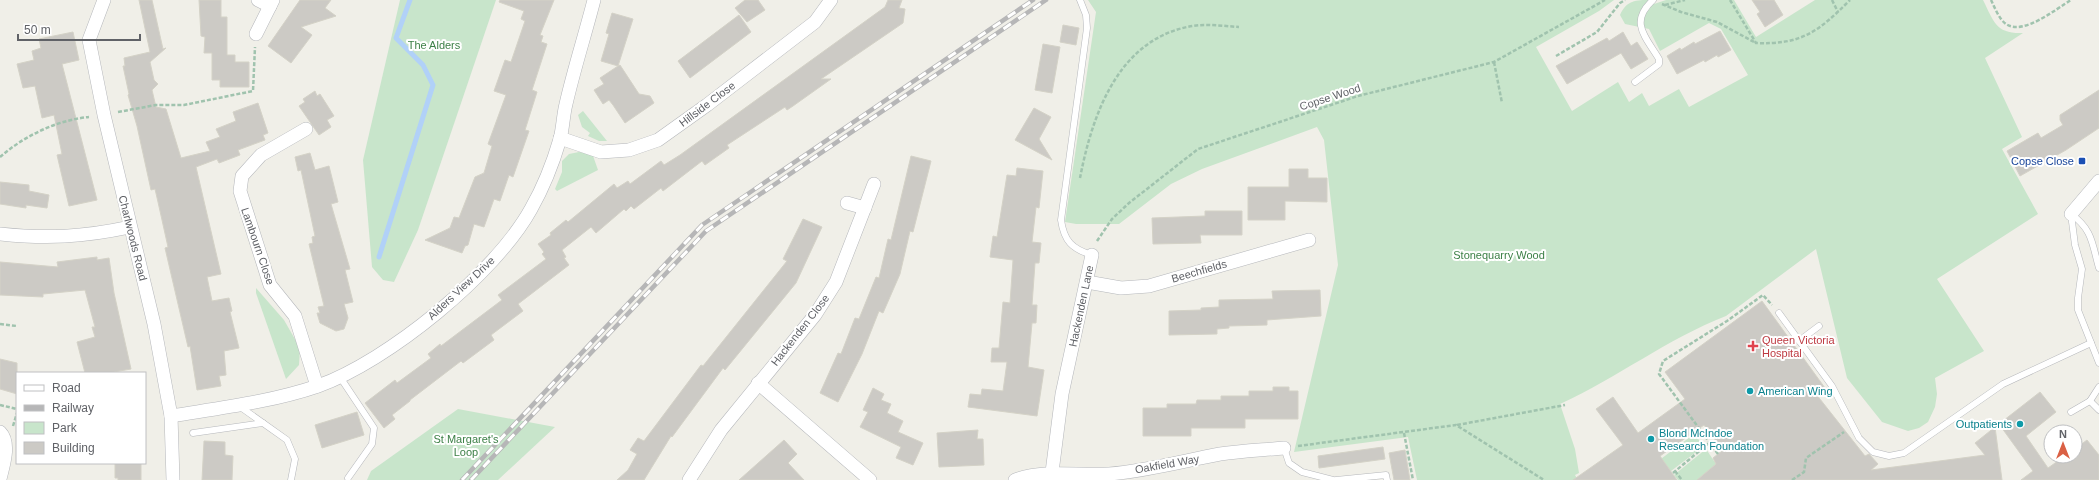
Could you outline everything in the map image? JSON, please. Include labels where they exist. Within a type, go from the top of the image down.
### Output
[{"type":"street","name":"Charlwoods Road","points":[[104,0],[89,40],[104,115],[154,324],[171,416],[173,480]]},
{"type":"street","points":[[256,34],[272,3],[258,0]]},
{"type":"street","name":"Alders View Drive","points":[[171,416],[237,405],[317,386],[340,378],[377,357],[430,319],[479,274],[508,243],[531,209],[560,138],[566,106],[594,0]]},
{"type":"street","name":"Hillside Close","points":[[560,138],[601,152],[629,150],[658,140],[707,105],[815,22],[832,0]]},
{"type":"street","name":"Lambourn Close","points":[[306,128],[261,155],[242,176],[240,191],[270,285],[295,316],[317,386]]},
{"type":"street","points":[[2071,214],[2099,181]]},
{"type":"street","name":"Hackenden Close","points":[[689,480],[721,430],[815,315],[836,282],[874,184]]},
{"type":"street","points":[[847,203],[865,208]]},
{"type":"street","points":[[0,234],[35,238],[70,237],[130,227]]},
{"type":"street","name":"Beechfields","points":[[1086,282],[1121,288],[1149,286],[1310,240]]},
{"type":"street","name":"Hackenden Lane","points":[[1051,476],[1062,394],[1092,255]]},
{"type":"street","points":[[758,384],[870,480]]},
{"type":"street","points":[[0,432],[3,435],[6,447],[0,480]]},
{"type":"street","name":"Oakfield Way","points":[[1051,476],[1110,474],[1222,454],[1284,448]]},
{"type":"street","points":[[1015,480],[1030,475],[1051,476]]},
{"type":"lane","name":"Hackenden Lane","points":[[1080,0],[1086,15],[1087,28],[1061,220],[1063,232],[1070,245],[1079,251],[1092,255]]},
{"type":"lane","points":[[1635,82],[1659,64],[1640,23],[1642,10],[1653,0]]},
{"type":"lane","points":[[2071,214],[2083,223],[2090,235],[2099,268]]},
{"type":"lane","points":[[2071,214],[2075,245],[2082,268],[2078,310],[2099,363]]},
{"type":"lane","points":[[1779,313],[1832,386],[1859,438],[1873,452],[1889,456],[1904,454],[2003,384],[2091,343]]},
{"type":"lane","points":[[1799,341],[1820,326]]},
{"type":"lane","points":[[340,378],[374,428],[372,444],[348,478]]},
{"type":"lane","points":[[2071,412],[2090,401],[2099,386]]},
{"type":"lane","points":[[2090,401],[2099,410]]},
{"type":"lane","points":[[237,405],[287,440],[295,459],[291,480]]},
{"type":"lane","points":[[193,432],[263,423]]},
{"type":"lane","points":[[1284,448],[1289,463],[1302,472],[1334,480],[1386,475],[1388,480]]},
{"type":"path","name":"Copse Wood","points":[[1092,255],[1098,239],[1112,219],[1129,203],[1198,149],[1358,96],[1494,62],[1605,0]]},
{"type":"path","points":[[1556,56],[1596,32],[1620,3],[1625,0]]},
{"type":"path","points":[[1656,0],[1681,12],[1717,22],[1756,43],[1791,42],[1815,32],[1850,0]]},
{"type":"path","points":[[1665,5],[1685,0]]},
{"type":"path","points":[[1730,0],[1756,43]]},
{"type":"path","points":[[1832,0],[1838,12]]},
{"type":"path","points":[[1991,0],[2006,24],[2014,27],[2026,26],[2036,22],[2071,0]]},
{"type":"path","points":[[1079,180],[1094,121],[1106,93],[1118,74],[1139,52],[1161,36],[1187,27],[1209,24],[1239,27]]},
{"type":"path","points":[[0,156],[31,134],[78,118],[104,115],[156,105],[184,105],[253,91],[256,34]]},
{"type":"path","points":[[1494,62],[1502,103]]},
{"type":"path","points":[[1718,454],[1659,374],[1663,361],[1727,321],[1763,295],[1779,313]]},
{"type":"path","points":[[0,324],[17,326]]},
{"type":"path","points":[[0,405],[16,409]]},
{"type":"path","points":[[1284,448],[1456,425],[1565,405]]},
{"type":"path","points":[[1456,425],[1544,480]]},
{"type":"path","points":[[1792,480],[1804,472],[1806,458],[1853,426]]},
{"type":"path","points":[[1404,432],[1413,480]]},
{"type":"path","points":[[1682,480],[1674,472],[1709,443]]},
{"type":"green space","name":"The Alders","points":[[400,0],[496,0],[418,230],[394,282],[383,280],[372,267],[363,160]]},
{"type":"green space","name":"Stonequarry Wood","points":[[1088,0],[1614,0],[1599,11],[1536,47],[1572,111],[1618,82],[1629,102],[1642,93],[1649,106],[1679,89],[1689,107],[1748,75],[1721,29],[1709,23],[1660,51],[1649,29],[1625,24],[1620,15],[1626,6],[1632,2],[1651,0],[1654,4],[1666,0],[1734,0],[1756,37],[1815,0],[1983,0],[1993,20],[2001,29],[2014,33],[2023,33],[1985,58],[2022,137],[2002,149],[2038,214],[1937,279],[1984,351],[1935,378],[1937,394],[1935,407],[1928,422],[1919,428],[1908,431],[1882,422],[1847,378],[1816,249],[1726,316],[1683,336],[1602,383],[1560,404],[1575,449],[1579,473],[1575,475],[1578,480],[1417,480],[1408,437],[1294,452],[1338,265],[1324,140],[1317,127],[1202,169],[1171,184],[1119,224],[1076,224],[1065,222],[1096,12]]},
{"type":"green space","points":[[583,111],[607,141],[599,141],[588,136],[590,133],[582,127],[578,115]]},
{"type":"green space","points":[[579,152],[592,153],[598,170],[557,191],[555,189],[562,172],[562,161],[569,154]]},
{"type":"green space","points":[[256,288],[284,320],[300,348],[299,365],[286,379],[256,293]]},
{"type":"green space","name":"St Margaret's Loop","points":[[458,409],[555,427],[498,480],[367,480],[371,471]]},
{"type":"green space","points":[[1694,434],[1704,446],[1671,471],[1668,468],[1633,480]]},
{"type":"green space","points":[[1706,449],[1716,464],[1697,480],[1678,480],[1674,475]]},
{"type":"building","points":[[139,0],[152,0],[163,49],[166,48],[150,62],[154,80],[158,84],[152,90],[156,107],[166,109],[181,158],[210,151],[206,142],[220,137],[216,129],[236,121],[233,112],[258,103],[268,133],[263,135],[265,140],[238,150],[240,155],[219,163],[217,159],[196,167],[221,274],[207,277],[212,301],[229,298],[232,311],[230,312],[239,348],[224,351],[226,375],[219,376],[221,386],[197,390],[190,346],[188,347],[165,248],[168,247],[155,189],[151,190],[137,126],[128,95],[123,66],[125,66],[124,58],[150,52]]},
{"type":"building","points":[[199,0],[221,0],[221,17],[227,17],[227,55],[235,55],[235,62],[249,62],[249,87],[220,87],[220,80],[212,80],[212,53],[204,53],[205,37],[201,36]]},
{"type":"building","points":[[300,0],[331,0],[325,8],[336,16],[301,27],[312,35],[291,63],[268,46]]},
{"type":"building","points":[[500,0],[554,0],[540,35],[543,36],[541,42],[547,44],[532,90],[537,92],[525,130],[529,131],[513,177],[509,175],[500,201],[494,199],[484,227],[474,224],[468,245],[465,246],[462,253],[425,240],[450,228],[454,217],[459,218],[475,177],[484,173],[492,146],[488,144],[506,95],[494,91],[505,60],[511,62],[525,21],[521,19],[524,11],[499,2]]},
{"type":"building","points":[[745,0],[758,0],[765,10],[747,22],[735,8]]},
{"type":"building","points":[[888,0],[902,0],[899,8],[905,9],[903,23],[821,79],[831,79],[787,110],[785,107],[727,145],[729,148],[705,165],[702,161],[663,191],[661,188],[634,209],[631,206],[626,211],[624,209],[596,233],[591,227],[562,250],[566,257],[564,258],[569,265],[518,304],[523,311],[491,335],[494,340],[463,363],[461,361],[410,400],[392,415],[395,419],[384,428],[365,403],[395,380],[397,383],[431,358],[428,354],[440,344],[441,346],[502,300],[498,295],[546,259],[542,254],[544,252],[538,244],[551,235],[550,233],[566,220],[568,222],[614,184],[617,188],[628,181],[630,184],[661,161],[664,165],[680,155],[885,7]]},
{"type":"building","points":[[1752,0],[1774,0],[1783,15],[1765,27],[1757,14],[1760,12]]},
{"type":"building","points":[[612,13],[633,19],[618,66],[601,61],[609,34],[606,33]]},
{"type":"building","points":[[739,15],[751,32],[690,78],[678,61]]},
{"type":"building","points":[[1063,25],[1079,28],[1076,45],[1060,42]]},
{"type":"building","points":[[1720,31],[1731,50],[1718,57],[1717,55],[1705,62],[1704,60],[1677,74],[1667,56],[1680,48],[1681,50],[1694,42],[1695,44]]},
{"type":"building","points":[[73,32],[79,60],[62,64],[97,200],[69,206],[57,155],[62,154],[54,115],[42,118],[35,86],[23,88],[17,64],[34,60],[32,51],[41,48],[39,39]]},
{"type":"building","points":[[1623,32],[1631,46],[1637,42],[1648,59],[1631,69],[1621,53],[1567,84],[1556,66],[1607,38],[1609,41]]},
{"type":"building","points":[[1043,44],[1060,47],[1052,93],[1035,90]]},
{"type":"building","points":[[620,65],[639,94],[650,96],[654,103],[625,123],[609,100],[603,104],[594,90],[604,84],[600,78]]},
{"type":"building","points":[[2099,90],[2099,128],[2066,150],[2020,176],[2007,151],[2038,133],[2041,138],[2063,125],[2060,120],[2060,115]]},
{"type":"building","points":[[315,91],[317,96],[320,94],[334,116],[327,120],[331,127],[319,135],[299,106],[305,102],[303,99]]},
{"type":"building","points":[[1034,108],[1051,117],[1039,139],[1052,160],[1015,140]]},
{"type":"building","points":[[310,153],[315,170],[329,166],[338,202],[331,204],[350,269],[345,270],[353,302],[344,304],[348,318],[344,329],[336,331],[320,323],[317,313],[320,313],[318,307],[324,306],[309,244],[313,243],[312,237],[315,236],[301,170],[298,171],[295,157]]},
{"type":"building","points":[[911,156],[931,161],[913,232],[910,231],[900,274],[883,313],[879,311],[862,354],[838,402],[820,393],[838,353],[841,354],[855,318],[859,319],[876,277],[879,278],[888,239],[891,240]]},
{"type":"building","points":[[1017,168],[1043,171],[1039,208],[1036,207],[1032,242],[1041,243],[1039,263],[1035,263],[1032,305],[1037,305],[1036,323],[1032,323],[1028,367],[1044,370],[1037,416],[968,407],[970,394],[981,395],[982,389],[1003,391],[1007,362],[991,362],[992,348],[999,348],[1003,302],[1010,303],[1013,260],[990,257],[993,236],[997,237],[1007,175],[1016,176]]},
{"type":"building","points":[[1289,169],[1308,169],[1308,178],[1327,178],[1327,202],[1285,201],[1285,220],[1248,220],[1248,187],[1289,187]]},
{"type":"building","points":[[0,182],[29,185],[29,191],[49,195],[47,208],[26,205],[26,208],[0,204]]},
{"type":"building","points":[[1205,211],[1242,211],[1242,235],[1200,235],[1201,243],[1153,244],[1152,218],[1205,216]]},
{"type":"building","points":[[803,219],[822,227],[796,283],[725,370],[723,368],[672,437],[671,436],[644,480],[617,480],[628,470],[637,454],[630,450],[638,438],[644,441],[701,365],[703,366],[787,261],[783,259]]},
{"type":"building","points":[[97,257],[97,260],[109,258],[114,293],[131,369],[114,372],[85,372],[77,342],[95,337],[92,327],[95,327],[85,290],[43,294],[43,297],[0,295],[0,262],[58,267],[57,262]]},
{"type":"building","points":[[1320,290],[1321,316],[1267,320],[1267,325],[1229,326],[1229,328],[1217,329],[1217,334],[1169,335],[1169,311],[1201,310],[1201,308],[1219,307],[1219,300],[1273,299],[1272,291]]},
{"type":"building","name":"American Wing","points":[[1762,301],[1825,388],[1816,394],[1865,456],[1869,454],[1878,464],[1871,470],[1985,455],[1975,443],[1995,427],[2002,480],[1697,480],[1716,464],[1713,458],[1723,450],[1704,425],[1660,456],[1677,480],[1573,480],[1623,445],[1596,409],[1613,397],[1638,433],[1685,399],[1665,372]]},
{"type":"building","points":[[0,359],[17,363],[16,394],[0,389]]},
{"type":"building","points":[[1273,387],[1289,387],[1289,391],[1298,391],[1298,419],[1245,419],[1245,428],[1191,428],[1191,436],[1143,436],[1143,408],[1167,408],[1167,404],[1196,404],[1197,400],[1221,400],[1221,396],[1249,396],[1249,391],[1273,391]]},
{"type":"building","points":[[873,388],[884,394],[881,400],[891,404],[887,413],[903,421],[898,432],[923,443],[913,465],[896,458],[901,447],[860,427],[868,412],[863,410]]},
{"type":"building","points":[[2040,392],[2056,412],[2026,436],[2043,461],[2043,464],[2045,464],[2048,468],[2054,464],[2083,464],[2083,443],[2087,440],[2099,455],[2099,480],[2021,480],[2033,471],[1999,424]]},
{"type":"building","points":[[357,412],[364,435],[322,448],[315,425]]},
{"type":"building","points":[[978,430],[977,439],[983,439],[984,465],[939,467],[937,433]]},
{"type":"building","points":[[784,440],[797,454],[788,463],[804,480],[739,480]]},
{"type":"building","points":[[204,441],[225,442],[225,455],[233,456],[232,480],[202,480]]},
{"type":"building","points":[[1383,447],[1385,459],[1319,468],[1318,456]]},
{"type":"building","points":[[1405,450],[1410,480],[1394,480],[1389,453]]},
{"type":"building","points":[[115,464],[141,464],[141,480],[118,480],[118,478],[115,478]]},
{"type":"waterway","points":[[379,257],[433,85],[423,65],[396,38],[410,0]]},
{"type":"railway","points":[[462,480],[702,225],[1033,0]]},
{"type":"railway","points":[[471,480],[706,231],[1046,0]]},
{"type":"place","name":"Copse Close","points":[[2082,161]]},
{"type":"place","name":"Queen Victoria Hospital","points":[[1753,346]]},
{"type":"place","name":"American Wing","points":[[1750,391]]},
{"type":"place","name":"Outpatients","points":[[2020,424]]},
{"type":"place","name":"Blond McIndoe Research Foundation","points":[[1651,439]]}]
